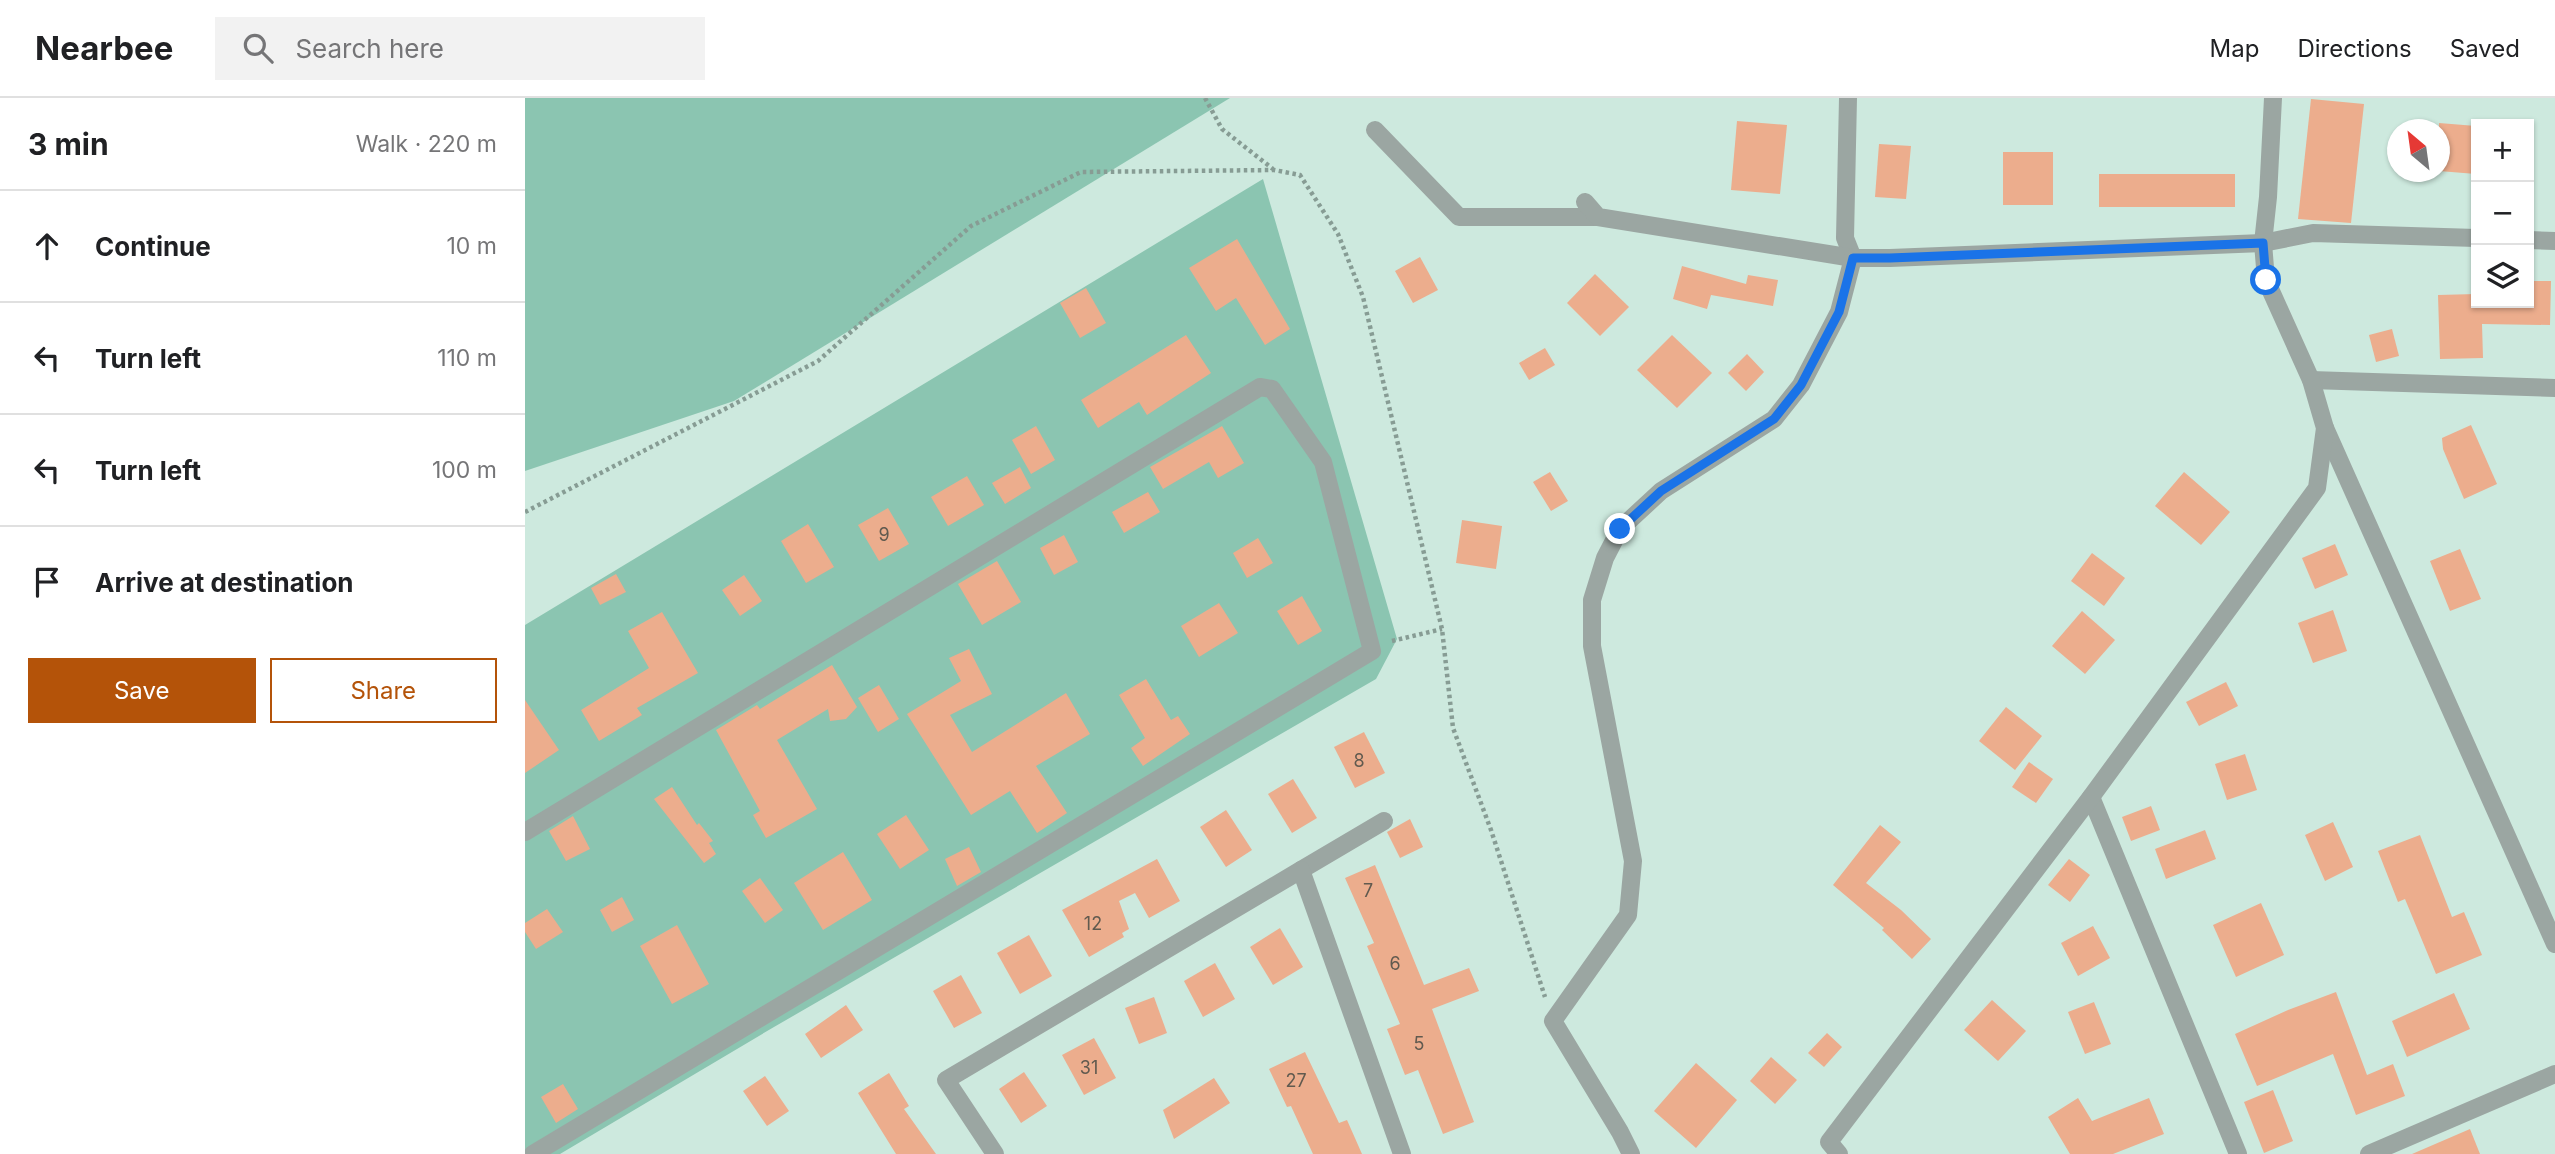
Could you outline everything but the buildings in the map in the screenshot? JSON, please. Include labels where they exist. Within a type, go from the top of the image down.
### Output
[{"type":"street","points":[[1631,1154],[1621,1132],[1553,1021],[1628,915],[1632,874],[1633,861],[1592,646],[1592,600],[1605,558],[1620,529],[1661,491],[1774,419],[1801,385],[1839,312],[1853,258],[1845,238],[1847,98]]},
{"type":"street","points":[[2273,98],[2263,243],[2266,280],[2311,380],[2325,428],[2555,944]]},
{"type":"street","points":[[1375,130],[1459,217],[1598,217],[1853,258],[2263,243],[2313,233],[2471,238]]},
{"type":"street","points":[[1585,202],[1598,217]]},
{"type":"street","points":[[2534,240],[2555,241]]},
{"type":"street","points":[[2311,380],[2555,388]]},
{"type":"street","points":[[525,832],[1260,387],[1272,389],[1324,462],[1372,652],[533,1154]]},
{"type":"street","points":[[1839,1154],[1829,1142],[2091,797],[2317,488],[2325,428]]},
{"type":"street","points":[[2091,797],[2238,1154]]},
{"type":"street","points":[[995,1154],[946,1080],[1384,821]]},
{"type":"street","points":[[1301,870],[1402,1154]]},
{"type":"street","points":[[2369,1154],[2555,1074]]},
{"type":"path","points":[[1205,98],[1222,129],[1274,170]]},
{"type":"path","points":[[1372,652],[1397,639],[1442,629]]},
{"type":"green space","points":[[525,98],[1230,98],[734,401],[525,471]]},
{"type":"green space","points":[[1263,179],[1397,639],[1376,679],[560,1154],[525,1154],[525,625]]},
{"type":"route","points":[[1620,529],[1661,491],[1774,419],[1801,385],[1839,312],[1853,258],[2263,243],[2266,280]]}]
